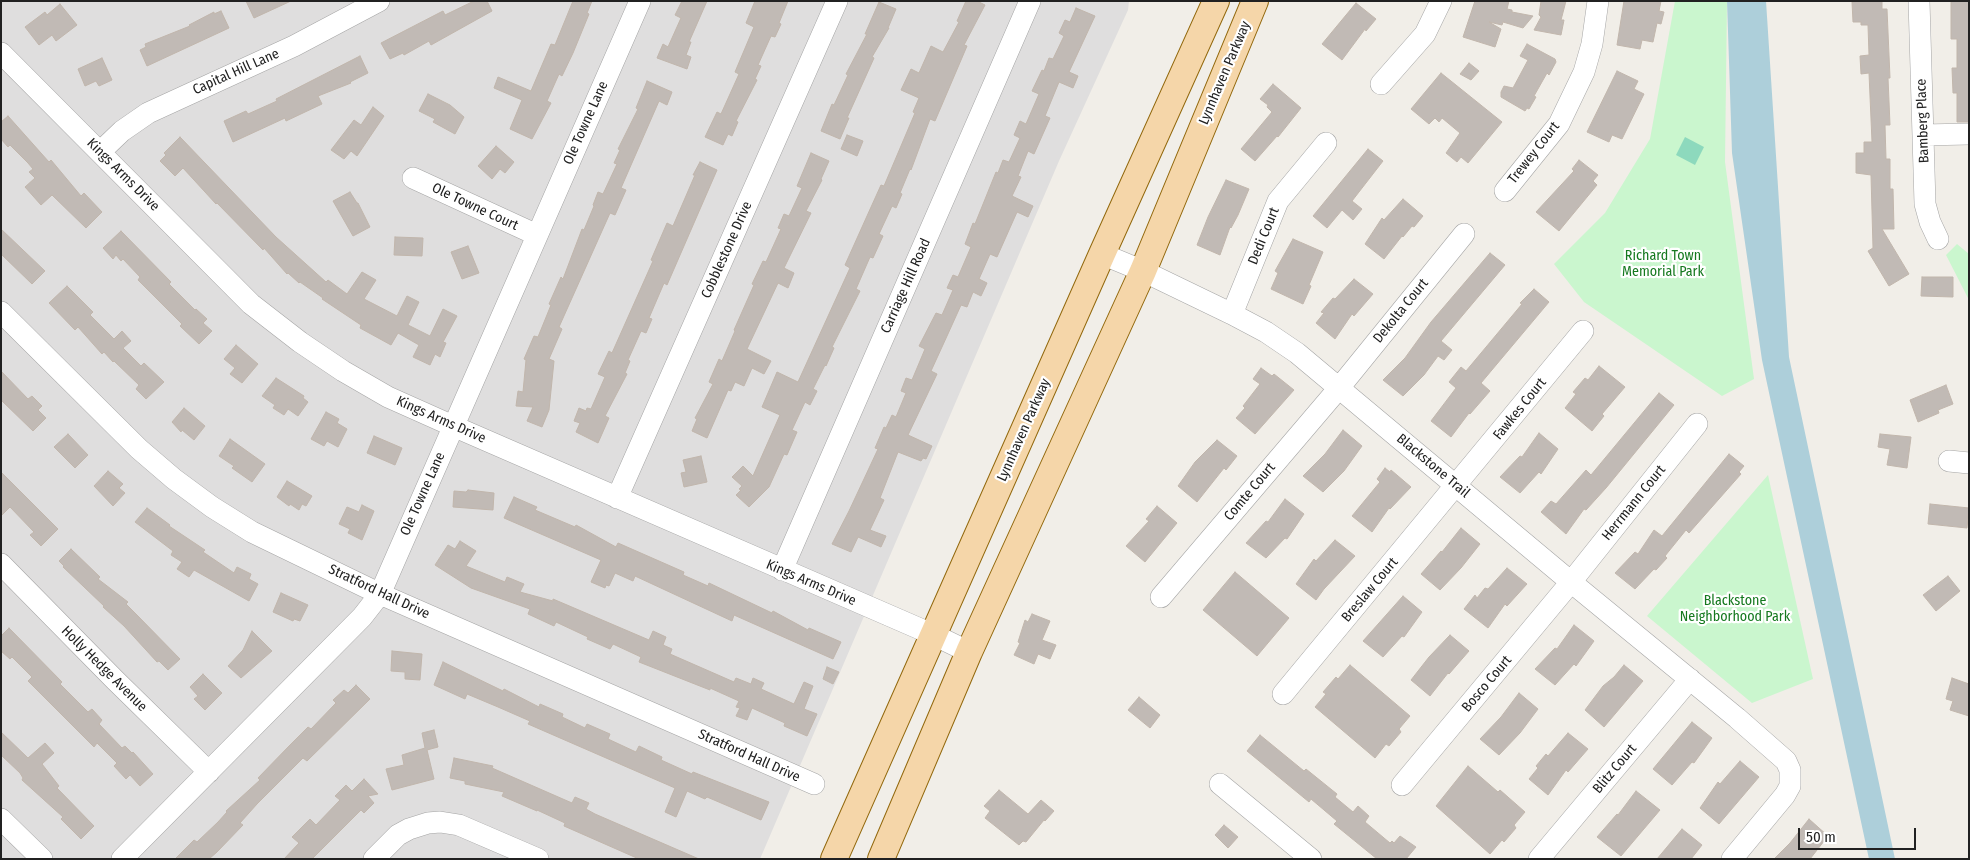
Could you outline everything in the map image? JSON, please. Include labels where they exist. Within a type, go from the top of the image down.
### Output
[{"type":"main road","name":"Lynnhaven Parkway","points":[[834,859],[1216,1]]},
{"type":"main road","name":"Lynnhaven Parkway","points":[[881,859],[969,652],[1143,271],[1255,1]]},
{"type":"street","name":"Capital Hill Lane","points":[[100,152],[122,131],[148,113],[294,46],[379,1]]},
{"type":"street","name":"Ole Towne Lane","points":[[122,859],[362,618],[380,594],[640,1]]},
{"type":"street","name":"Cobblestone Drive","points":[[617,498],[837,1]]},
{"type":"street","name":"Carriage Hill Road","points":[[782,570],[1030,1]]},
{"type":"street","points":[[1381,84],[1425,34],[1441,1]]},
{"type":"street","name":"Trewey Court","points":[[1505,191],[1559,124],[1584,72],[1592,44],[1598,1]]},
{"type":"street","name":"Bamberg Place","points":[[1919,1],[1926,204],[1930,222],[1938,239]]},
{"type":"street","name":"Kings Arms Drive","points":[[1,53],[251,304],[300,342],[343,371],[388,397],[934,635],[969,652]]},
{"type":"street","points":[[1923,135],[1969,134]]},
{"type":"street","name":"Dedi Court","points":[[1232,314],[1278,201],[1326,143]]},
{"type":"street","name":"Ole Towne Court","points":[[414,178],[537,235]]},
{"type":"street","name":"Dekolta Court","points":[[1339,388],[1464,234]]},
{"type":"street","name":"Blackstone Trail","points":[[1102,254],[1143,271],[1232,314],[1266,332],[1297,353],[1571,582],[1738,718],[1786,761],[1790,770],[1790,786],[1785,795],[1732,859]]},
{"type":"street","name":"Stratford Hall Drive","points":[[1,312],[139,449],[174,479],[212,507],[252,532],[380,594],[814,784]]},
{"type":"street","name":"Fawkes Court","points":[[1456,486],[1583,331]]},
{"type":"street","name":"Comte Court","points":[[1162,597],[1339,388]]},
{"type":"street","name":"Herrmann Court","points":[[1571,582],[1697,424]]},
{"type":"street","name":"Breslaw Court","points":[[1284,694],[1456,486]]},
{"type":"street","name":"Holly Hedge Avenue","points":[[1,564],[209,772]]},
{"type":"street","name":"Bosco Court","points":[[1402,785],[1571,582]]},
{"type":"street","name":"Blitz Court","points":[[1539,859],[1690,679]]},
{"type":"street","points":[[1220,784],[1311,859]]},
{"type":"street","points":[[1,819],[42,859]]},
{"type":"street","points":[[374,859],[398,835],[428,823],[440,822],[459,825],[538,859]]},
{"type":"shaded area","points":[[1,1],[1129,1],[1128,10],[1059,161],[760,859],[1,859]]},
{"type":"green space","name":"Richard Town Memorial Park","points":[[1675,1],[1727,1],[1725,162],[1754,379],[1722,396],[1584,302],[1554,264],[1605,213],[1650,139]]},
{"type":"green space","points":[[1685,137],[1704,147],[1695,165],[1676,155]]},
{"type":"green space","points":[[1957,244],[1969,254],[1969,300],[1946,255]]},
{"type":"green space","name":"Blackstone Neighborhood Park","points":[[1768,475],[1813,679],[1752,703],[1647,616]]},
{"type":"water","points":[[1727,1],[1766,1],[1789,357],[1895,859],[1869,859],[1762,360],[1732,153]]},
{"type":"building","points":[[246,1],[291,1],[254,18]]},
{"type":"building","points":[[474,1],[487,1],[492,11],[431,45],[429,41],[404,55],[403,53],[390,59],[381,43],[443,11],[445,15]]},
{"type":"building","points":[[573,1],[592,1],[587,13],[589,14],[562,76],[559,74],[547,101],[551,103],[532,139],[510,129],[522,100],[494,88],[498,77],[531,91],[551,44],[555,45]]},
{"type":"building","points":[[682,1],[707,1],[689,42],[691,42],[686,55],[691,57],[687,69],[657,58],[663,44],[668,47],[681,18],[675,15]]},
{"type":"building","points":[[755,1],[788,1],[775,37],[771,36],[758,65],[761,66],[755,79],[757,80],[736,121],[738,122],[732,136],[728,134],[723,145],[705,137],[717,112],[721,114],[739,74],[735,72],[754,27],[746,23]]},
{"type":"building","points":[[966,1],[977,1],[985,5],[964,45],[967,46],[935,121],[930,119],[911,170],[900,193],[902,194],[896,208],[892,206],[879,234],[883,236],[873,258],[870,257],[856,289],[860,291],[832,347],[834,348],[826,366],[813,389],[817,391],[810,405],[805,402],[792,430],[797,432],[787,455],[784,454],[769,487],[749,507],[736,495],[742,486],[732,477],[743,466],[753,476],[780,415],[762,407],[777,372],[798,382],[850,268],[845,265],[881,185],[884,186],[915,113],[913,112],[919,98],[901,90],[911,69],[919,73],[931,46],[943,52],[959,22],[957,21]]},
{"type":"building","points":[[1475,1],[1509,1],[1507,9],[1512,10],[1512,12],[1533,16],[1523,28],[1503,22],[1502,25],[1489,22],[1501,29],[1495,47],[1463,37]]},
{"type":"building","points":[[1541,1],[1566,1],[1561,20],[1564,20],[1561,35],[1534,30],[1541,17],[1539,15]]},
{"type":"building","points":[[1624,1],[1661,1],[1659,11],[1664,12],[1661,24],[1657,23],[1653,42],[1642,40],[1640,49],[1617,45]]},
{"type":"building","points":[[1882,1],[1882,9],[1887,9],[1890,125],[1885,125],[1886,159],[1890,159],[1890,189],[1893,189],[1894,229],[1882,229],[1909,274],[1889,286],[1868,251],[1873,248],[1871,175],[1856,173],[1856,153],[1864,153],[1864,142],[1872,142],[1869,73],[1861,74],[1860,56],[1869,55],[1868,25],[1861,25],[1861,22],[1853,22],[1852,2]]},
{"type":"building","points":[[1951,1],[1969,1],[1969,122],[1957,122],[1957,93],[1953,93],[1952,68],[1957,68],[1957,39],[1951,39]]},
{"type":"building","points":[[879,2],[896,9],[889,28],[872,57],[874,58],[847,118],[849,118],[840,139],[821,131],[832,104],[834,105],[848,75],[846,74],[867,34],[865,34]]},
{"type":"building","points":[[1356,3],[1376,19],[1366,31],[1365,29],[1342,60],[1322,44]]},
{"type":"building","points":[[60,4],[77,25],[56,41],[52,35],[39,45],[25,27],[45,12],[47,15]]},
{"type":"building","points":[[1076,8],[1095,16],[1069,72],[1078,76],[1073,88],[1059,82],[1045,116],[1050,118],[1034,154],[1028,151],[1018,176],[1021,177],[1012,196],[1033,206],[1028,217],[1017,212],[997,257],[990,254],[979,279],[987,283],[981,296],[973,292],[967,307],[961,305],[931,371],[937,374],[908,435],[932,446],[926,459],[923,458],[921,461],[898,452],[880,498],[884,500],[870,530],[886,536],[881,547],[858,537],[851,552],[832,544],[878,449],[875,448],[884,427],[886,428],[892,415],[896,417],[906,393],[901,391],[906,378],[912,380],[925,349],[919,346],[936,313],[942,315],[953,290],[947,288],[953,275],[958,277],[971,247],[965,244],[973,223],[975,224],[996,172],[998,173],[1003,160],[1009,162],[1020,138],[1014,135],[1020,121],[1026,124],[1039,94],[1032,91],[1042,70],[1044,71],[1049,58],[1053,59],[1064,36],[1059,33],[1065,20],[1070,22]]},
{"type":"building","points":[[221,11],[229,28],[147,66],[140,50],[146,47],[145,44],[190,26],[214,12],[214,14]]},
{"type":"building","points":[[1527,44],[1555,59],[1556,62],[1549,75],[1547,73],[1529,109],[1527,108],[1525,111],[1501,97],[1501,92],[1504,86],[1513,88],[1528,60],[1520,56]]},
{"type":"building","points":[[360,56],[368,73],[351,83],[318,96],[322,104],[286,121],[285,118],[233,142],[224,121],[246,111],[248,114],[277,101],[276,99]]},
{"type":"building","points":[[102,58],[112,80],[99,86],[96,81],[85,86],[78,69]]},
{"type":"building","points":[[1469,63],[1479,71],[1471,80],[1460,74]]},
{"type":"building","points":[[1617,71],[1638,81],[1634,89],[1644,94],[1622,139],[1612,135],[1609,142],[1587,132]]},
{"type":"building","points":[[1441,73],[1502,122],[1468,163],[1461,157],[1457,162],[1446,153],[1460,133],[1442,118],[1439,122],[1435,118],[1429,124],[1411,109]]},
{"type":"building","points":[[647,81],[672,92],[667,105],[659,101],[621,188],[626,190],[615,215],[610,213],[559,327],[562,329],[549,359],[554,361],[549,410],[542,427],[527,421],[533,407],[516,406],[518,391],[523,392],[526,360],[524,359],[534,336],[538,337],[551,305],[549,304],[561,277],[563,279],[582,229],[584,230],[594,206],[598,192],[603,194],[617,164],[614,163],[620,150],[618,149],[638,109],[636,108]]},
{"type":"building","points":[[1273,84],[1301,108],[1278,137],[1255,161],[1241,149],[1272,112],[1267,107],[1268,105],[1260,99]]},
{"type":"building","points":[[428,94],[450,105],[464,117],[455,134],[433,122],[435,119],[419,111]]},
{"type":"building","points":[[373,107],[384,116],[357,156],[351,151],[344,159],[331,150],[354,120],[361,125]]},
{"type":"building","points":[[8,116],[49,162],[51,160],[81,196],[84,193],[102,212],[86,228],[52,195],[41,205],[25,187],[35,178],[29,172],[33,169],[10,145],[8,147],[1,139],[1,122]]},
{"type":"building","points":[[847,135],[863,141],[857,156],[841,149]]},
{"type":"building","points":[[180,137],[276,237],[326,282],[328,280],[347,294],[362,272],[376,280],[364,299],[397,316],[407,296],[419,302],[408,325],[430,336],[443,309],[457,316],[443,342],[446,343],[440,357],[435,354],[430,365],[413,357],[419,345],[398,333],[391,345],[360,328],[361,325],[287,274],[264,248],[263,250],[216,204],[183,168],[175,176],[160,161],[166,155],[164,153]]},
{"type":"building","points":[[496,146],[514,162],[505,173],[500,169],[492,179],[478,166]]},
{"type":"building","points":[[1368,149],[1383,161],[1352,201],[1362,209],[1353,220],[1342,210],[1327,228],[1313,216]]},
{"type":"building","points":[[811,153],[829,161],[822,180],[806,211],[811,213],[784,268],[794,273],[788,288],[778,283],[747,349],[771,361],[764,374],[752,368],[744,386],[735,382],[731,391],[728,390],[707,438],[692,431],[697,419],[695,418],[713,384],[709,382],[719,359],[722,361],[754,285],[752,284],[763,261],[766,262],[781,229],[778,228],[784,214],[789,216],[802,188],[797,186]]},
{"type":"building","points":[[1579,160],[1598,175],[1593,181],[1597,185],[1559,231],[1536,212],[1574,171],[1572,169]]},
{"type":"building","points":[[700,162],[717,170],[667,285],[664,283],[649,318],[652,319],[646,333],[641,331],[628,360],[630,361],[625,373],[627,374],[605,416],[609,418],[598,443],[576,432],[580,423],[574,421],[579,408],[586,411],[587,408],[591,409],[605,377],[598,374],[609,351],[612,353],[653,261],[651,260],[667,223],[673,226]]},
{"type":"building","points":[[1226,180],[1249,189],[1238,215],[1230,227],[1220,255],[1197,245]]},
{"type":"building","points":[[350,192],[370,227],[353,236],[333,201]]},
{"type":"building","points":[[1403,199],[1423,216],[1414,227],[1412,226],[1402,236],[1384,259],[1365,244],[1382,218],[1384,220]]},
{"type":"building","points":[[1,229],[45,271],[32,284],[1,254]]},
{"type":"building","points":[[121,231],[171,282],[169,284],[195,310],[207,319],[203,323],[212,331],[199,344],[138,280],[140,277],[123,259],[121,261],[116,255],[113,259],[103,248]]},
{"type":"building","points":[[395,237],[423,238],[422,256],[394,255]]},
{"type":"building","points":[[1293,239],[1323,252],[1303,304],[1271,289],[1278,273],[1275,271]]},
{"type":"building","points":[[468,246],[479,273],[462,279],[451,252]]},
{"type":"building","points":[[1490,253],[1505,265],[1441,341],[1452,350],[1444,360],[1438,356],[1424,375],[1403,396],[1383,380],[1405,358],[1431,322]]},
{"type":"building","points":[[1922,277],[1953,277],[1953,297],[1921,296]]},
{"type":"building","points":[[1354,279],[1373,294],[1354,316],[1352,314],[1335,339],[1316,323],[1324,313],[1321,312],[1333,298],[1335,299]]},
{"type":"building","points":[[67,286],[93,312],[90,315],[114,339],[122,331],[131,341],[123,348],[141,366],[144,363],[164,382],[146,399],[136,389],[139,385],[104,352],[102,354],[78,327],[75,330],[49,303]]},
{"type":"building","points":[[1534,289],[1549,302],[1481,383],[1490,391],[1469,413],[1451,437],[1431,421],[1456,388],[1449,382],[1461,367],[1466,371],[1522,304],[1520,303]]},
{"type":"building","points":[[236,345],[258,364],[242,383],[230,374],[235,368],[224,359]]},
{"type":"building","points":[[1599,366],[1625,387],[1602,414],[1604,416],[1592,431],[1565,408],[1576,394],[1573,392],[1585,378],[1588,380]]},
{"type":"building","points":[[1261,368],[1272,376],[1274,374],[1294,390],[1255,434],[1236,418],[1245,408],[1243,406],[1260,384],[1253,379]]},
{"type":"building","points":[[1,371],[28,399],[32,396],[42,406],[38,410],[46,418],[33,431],[1,400]]},
{"type":"building","points":[[276,378],[304,396],[303,398],[308,402],[298,416],[288,409],[284,415],[273,408],[275,405],[262,396]]},
{"type":"building","points":[[1946,385],[1953,404],[1938,410],[1939,413],[1918,422],[1910,400]]},
{"type":"building","points":[[1659,393],[1674,405],[1606,488],[1586,510],[1584,509],[1566,534],[1541,512],[1551,501],[1556,504],[1586,470],[1591,475]]},
{"type":"building","points":[[184,408],[205,426],[194,440],[182,430],[181,432],[172,422]]},
{"type":"building","points":[[326,412],[339,419],[337,423],[347,429],[338,447],[327,441],[324,446],[311,439]]},
{"type":"building","points":[[1343,430],[1362,446],[1344,471],[1323,492],[1303,476],[1325,454]]},
{"type":"building","points":[[1539,433],[1558,449],[1541,474],[1539,472],[1520,493],[1500,477],[1520,456],[1522,457]]},
{"type":"building","points":[[68,434],[88,455],[75,468],[54,447]]},
{"type":"building","points":[[1880,434],[1911,437],[1907,468],[1887,465],[1890,449],[1878,447]]},
{"type":"building","points":[[374,436],[402,448],[395,465],[367,453]]},
{"type":"building","points":[[230,439],[265,464],[252,482],[219,456]]},
{"type":"building","points":[[1217,440],[1237,456],[1226,470],[1224,468],[1197,502],[1178,486],[1195,462]]},
{"type":"building","points":[[1729,454],[1744,466],[1739,472],[1741,474],[1689,533],[1686,530],[1665,556],[1667,558],[1656,570],[1654,569],[1635,589],[1615,573],[1635,552],[1638,554],[1654,530],[1662,536]]},
{"type":"building","points":[[701,456],[707,482],[684,487],[681,473],[686,472],[683,460]]},
{"type":"building","points":[[1385,468],[1390,472],[1391,470],[1411,487],[1389,508],[1372,532],[1352,516],[1380,482],[1377,479]]},
{"type":"building","points":[[108,471],[123,484],[119,488],[125,493],[113,506],[94,486]]},
{"type":"building","points":[[1,472],[58,529],[41,546],[30,535],[34,532],[10,507],[1,516]]},
{"type":"building","points":[[287,481],[312,496],[306,506],[302,504],[299,510],[290,504],[289,506],[277,497]]},
{"type":"building","points":[[468,490],[494,493],[493,510],[453,507],[454,491],[466,492]]},
{"type":"building","points":[[514,497],[537,507],[535,510],[575,527],[576,525],[616,547],[618,543],[684,572],[683,575],[708,586],[709,583],[772,613],[773,611],[808,630],[809,628],[841,642],[833,659],[734,615],[732,621],[635,576],[633,581],[615,573],[609,586],[606,585],[605,588],[591,582],[601,560],[504,518]]},
{"type":"building","points":[[1285,499],[1304,514],[1287,539],[1285,538],[1266,558],[1246,543],[1266,521],[1268,522]]},
{"type":"building","points":[[1930,504],[1969,508],[1967,528],[1928,524]]},
{"type":"building","points":[[362,505],[374,511],[362,540],[348,533],[350,529],[339,524],[347,507],[359,512]]},
{"type":"building","points":[[1157,506],[1177,523],[1145,562],[1126,546],[1149,521],[1146,519]]},
{"type":"building","points":[[147,508],[169,526],[205,550],[203,552],[234,573],[237,567],[251,574],[249,579],[258,584],[249,601],[194,570],[189,577],[177,569],[182,562],[171,555],[173,551],[135,522]]},
{"type":"building","points":[[1461,528],[1480,544],[1440,590],[1421,574]]},
{"type":"building","points":[[1335,540],[1355,556],[1316,600],[1296,584],[1314,559],[1316,561]]},
{"type":"building","points":[[460,541],[476,551],[466,566],[505,582],[507,577],[524,584],[520,592],[553,601],[553,599],[649,640],[653,631],[666,637],[663,645],[672,649],[670,654],[734,682],[736,678],[751,684],[753,678],[764,683],[761,689],[794,704],[804,682],[813,686],[804,709],[817,714],[807,736],[784,726],[785,723],[752,708],[747,720],[736,716],[740,708],[736,707],[739,701],[710,688],[710,690],[639,662],[641,657],[613,644],[610,649],[556,622],[554,626],[528,614],[530,609],[471,588],[435,565],[448,545],[455,549]]},
{"type":"building","points":[[71,549],[100,577],[98,579],[128,602],[126,604],[180,659],[168,670],[159,661],[157,662],[124,626],[63,567],[59,561]]},
{"type":"building","points":[[1507,568],[1527,584],[1507,606],[1505,604],[1488,628],[1464,609],[1475,595],[1477,598],[1485,588],[1488,589]]},
{"type":"building","points":[[1235,572],[1289,618],[1257,656],[1203,610]]},
{"type":"building","points":[[1948,576],[1960,591],[1936,611],[1923,595]]},
{"type":"building","points":[[281,593],[308,605],[300,621],[294,619],[293,621],[273,612]]},
{"type":"building","points":[[1403,596],[1422,612],[1404,637],[1402,636],[1383,657],[1363,641]]},
{"type":"building","points":[[1032,614],[1050,621],[1042,640],[1056,645],[1050,659],[1038,654],[1034,664],[1014,655],[1020,643],[1018,642],[1025,620],[1028,622]]},
{"type":"building","points":[[1574,625],[1594,641],[1576,666],[1574,664],[1555,685],[1535,669],[1555,648],[1557,649]]},
{"type":"building","points":[[9,628],[62,682],[60,684],[88,712],[92,709],[102,720],[99,724],[122,748],[125,746],[133,752],[153,774],[140,786],[130,775],[126,779],[114,766],[117,763],[97,743],[94,747],[28,681],[32,677],[12,657],[10,659],[1,651],[1,636]]},
{"type":"building","points":[[252,631],[272,651],[241,678],[228,666],[243,650]]},
{"type":"building","points":[[1450,635],[1469,651],[1430,696],[1411,680]]},
{"type":"building","points":[[392,651],[422,654],[420,680],[405,679],[405,672],[391,671]]},
{"type":"building","points":[[443,662],[539,707],[540,704],[563,714],[562,717],[585,728],[587,724],[610,734],[608,739],[636,752],[639,746],[662,757],[661,760],[692,774],[693,772],[769,802],[761,820],[707,797],[705,799],[687,791],[676,817],[665,812],[675,788],[528,724],[530,721],[498,707],[467,694],[465,699],[434,685]]},
{"type":"building","points":[[1350,665],[1410,716],[1399,729],[1401,732],[1389,746],[1386,744],[1375,758],[1315,707],[1326,694],[1323,692]]},
{"type":"building","points":[[1624,665],[1643,681],[1604,727],[1585,710],[1603,686]]},
{"type":"building","points":[[827,667],[839,672],[833,684],[823,679]]},
{"type":"building","points":[[203,674],[222,693],[205,710],[194,699],[198,696],[190,687]]},
{"type":"building","points":[[1952,678],[1969,684],[1969,716],[1950,710],[1953,701],[1946,699]]},
{"type":"building","points":[[356,685],[370,699],[307,761],[303,758],[257,804],[240,823],[243,825],[217,852],[209,859],[175,859],[194,840],[197,842],[218,822],[226,811],[260,780],[258,778],[308,727],[311,729],[336,703],[333,700],[344,690],[348,693]]},
{"type":"building","points":[[1519,693],[1538,709],[1520,733],[1499,755],[1480,739],[1501,717]]},
{"type":"building","points":[[1139,697],[1160,715],[1150,728],[1128,710]]},
{"type":"building","points":[[1692,722],[1712,738],[1694,763],[1692,762],[1672,785],[1653,769]]},
{"type":"building","points":[[434,730],[438,747],[427,750],[434,779],[392,790],[386,769],[404,765],[402,755],[425,748],[422,733]]},
{"type":"building","points":[[1,732],[28,758],[45,743],[54,753],[42,764],[59,786],[57,788],[94,826],[81,839],[61,819],[63,817],[22,780],[23,778],[20,773],[1,755]]},
{"type":"building","points":[[1568,733],[1588,749],[1568,772],[1566,770],[1548,795],[1529,779],[1538,768],[1536,766],[1546,754],[1548,756]]},
{"type":"building","points":[[1260,735],[1304,771],[1306,769],[1337,794],[1335,797],[1353,812],[1358,806],[1369,816],[1365,822],[1390,843],[1392,841],[1394,843],[1400,836],[1416,847],[1406,859],[1377,859],[1334,824],[1337,821],[1311,799],[1309,802],[1247,751]]},
{"type":"building","points":[[454,758],[493,766],[492,768],[572,803],[575,797],[589,803],[586,809],[595,814],[699,859],[639,859],[564,826],[565,823],[537,810],[502,796],[504,792],[465,784],[465,781],[450,778]]},
{"type":"building","points":[[1740,761],[1759,777],[1719,824],[1700,808],[1718,782],[1720,784]]},
{"type":"building","points":[[1468,766],[1525,812],[1514,825],[1516,828],[1490,854],[1436,806]]},
{"type":"building","points":[[364,779],[378,794],[368,796],[374,803],[364,813],[361,810],[312,859],[284,859],[299,843],[292,837],[310,819],[316,825],[340,800],[335,796],[346,785],[352,791]]},
{"type":"building","points":[[999,790],[1028,814],[1041,800],[1054,811],[1026,842],[1023,841],[1019,845],[985,818],[990,811],[984,806]]},
{"type":"building","points":[[1636,791],[1660,810],[1621,856],[1597,837],[1618,815]]},
{"type":"building","points":[[1809,819],[1828,836],[1810,859],[1774,859],[1790,843]]},
{"type":"building","points":[[1224,825],[1238,837],[1228,848],[1215,835]]},
{"type":"building","points":[[1682,829],[1702,845],[1691,859],[1657,859]]}]
